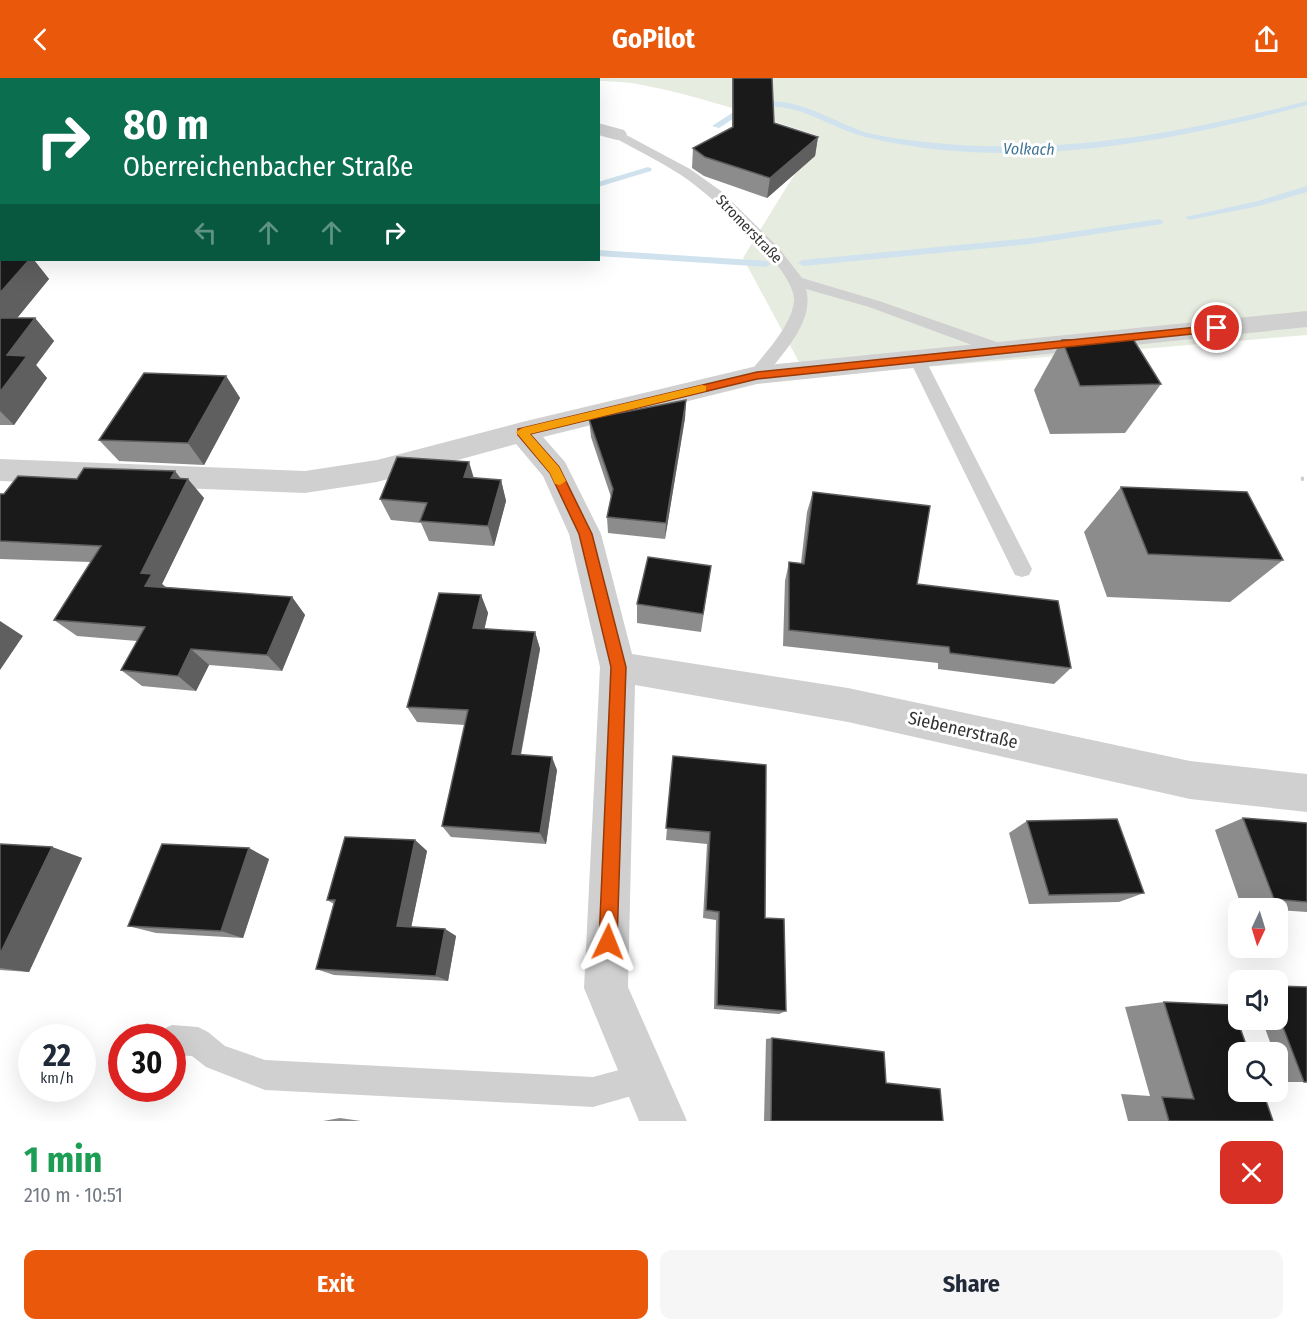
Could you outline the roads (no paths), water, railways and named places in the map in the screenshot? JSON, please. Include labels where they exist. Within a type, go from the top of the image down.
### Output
[{"type":"street","points":[[0,470],[305,482],[377,471],[522,432],[757,375],[1307,319]]},
{"type":"street","points":[[522,432],[555,470],[585,534],[618,667],[606,988],[663,1121]]},
{"type":"street","name":"Siebenerstraße","points":[[618,667],[848,705],[1190,780],[1307,793]]},
{"type":"lane","name":"Stromerstraße","points":[[608,132],[685,172],[716,194],[773,250],[797,281],[874,304],[1005,351]]},
{"type":"lane","points":[[757,375],[790,332],[802,301],[797,281]]},
{"type":"lane","points":[[917,359],[1022,569]]},
{"type":"lane","points":[[186,1041],[198,1042],[216,1057],[265,1075],[592,1092],[645,1078]]},
{"type":"waterway","name":"Volkach","points":[[757,107],[787,106],[859,133],[908,143],[1008,150],[1095,146],[1138,140],[1223,125],[1307,103]]},
{"type":"waterway","name":"Volkach","points":[[716,126],[735,115]]},
{"type":"waterway","name":"Volkach","points":[[600,184],[648,169]]},
{"type":"waterway","points":[[1189,217],[1259,203],[1307,189]]},
{"type":"waterway","points":[[803,263],[1031,241],[1159,222]]},
{"type":"waterway","points":[[600,253],[766,264]]}]
